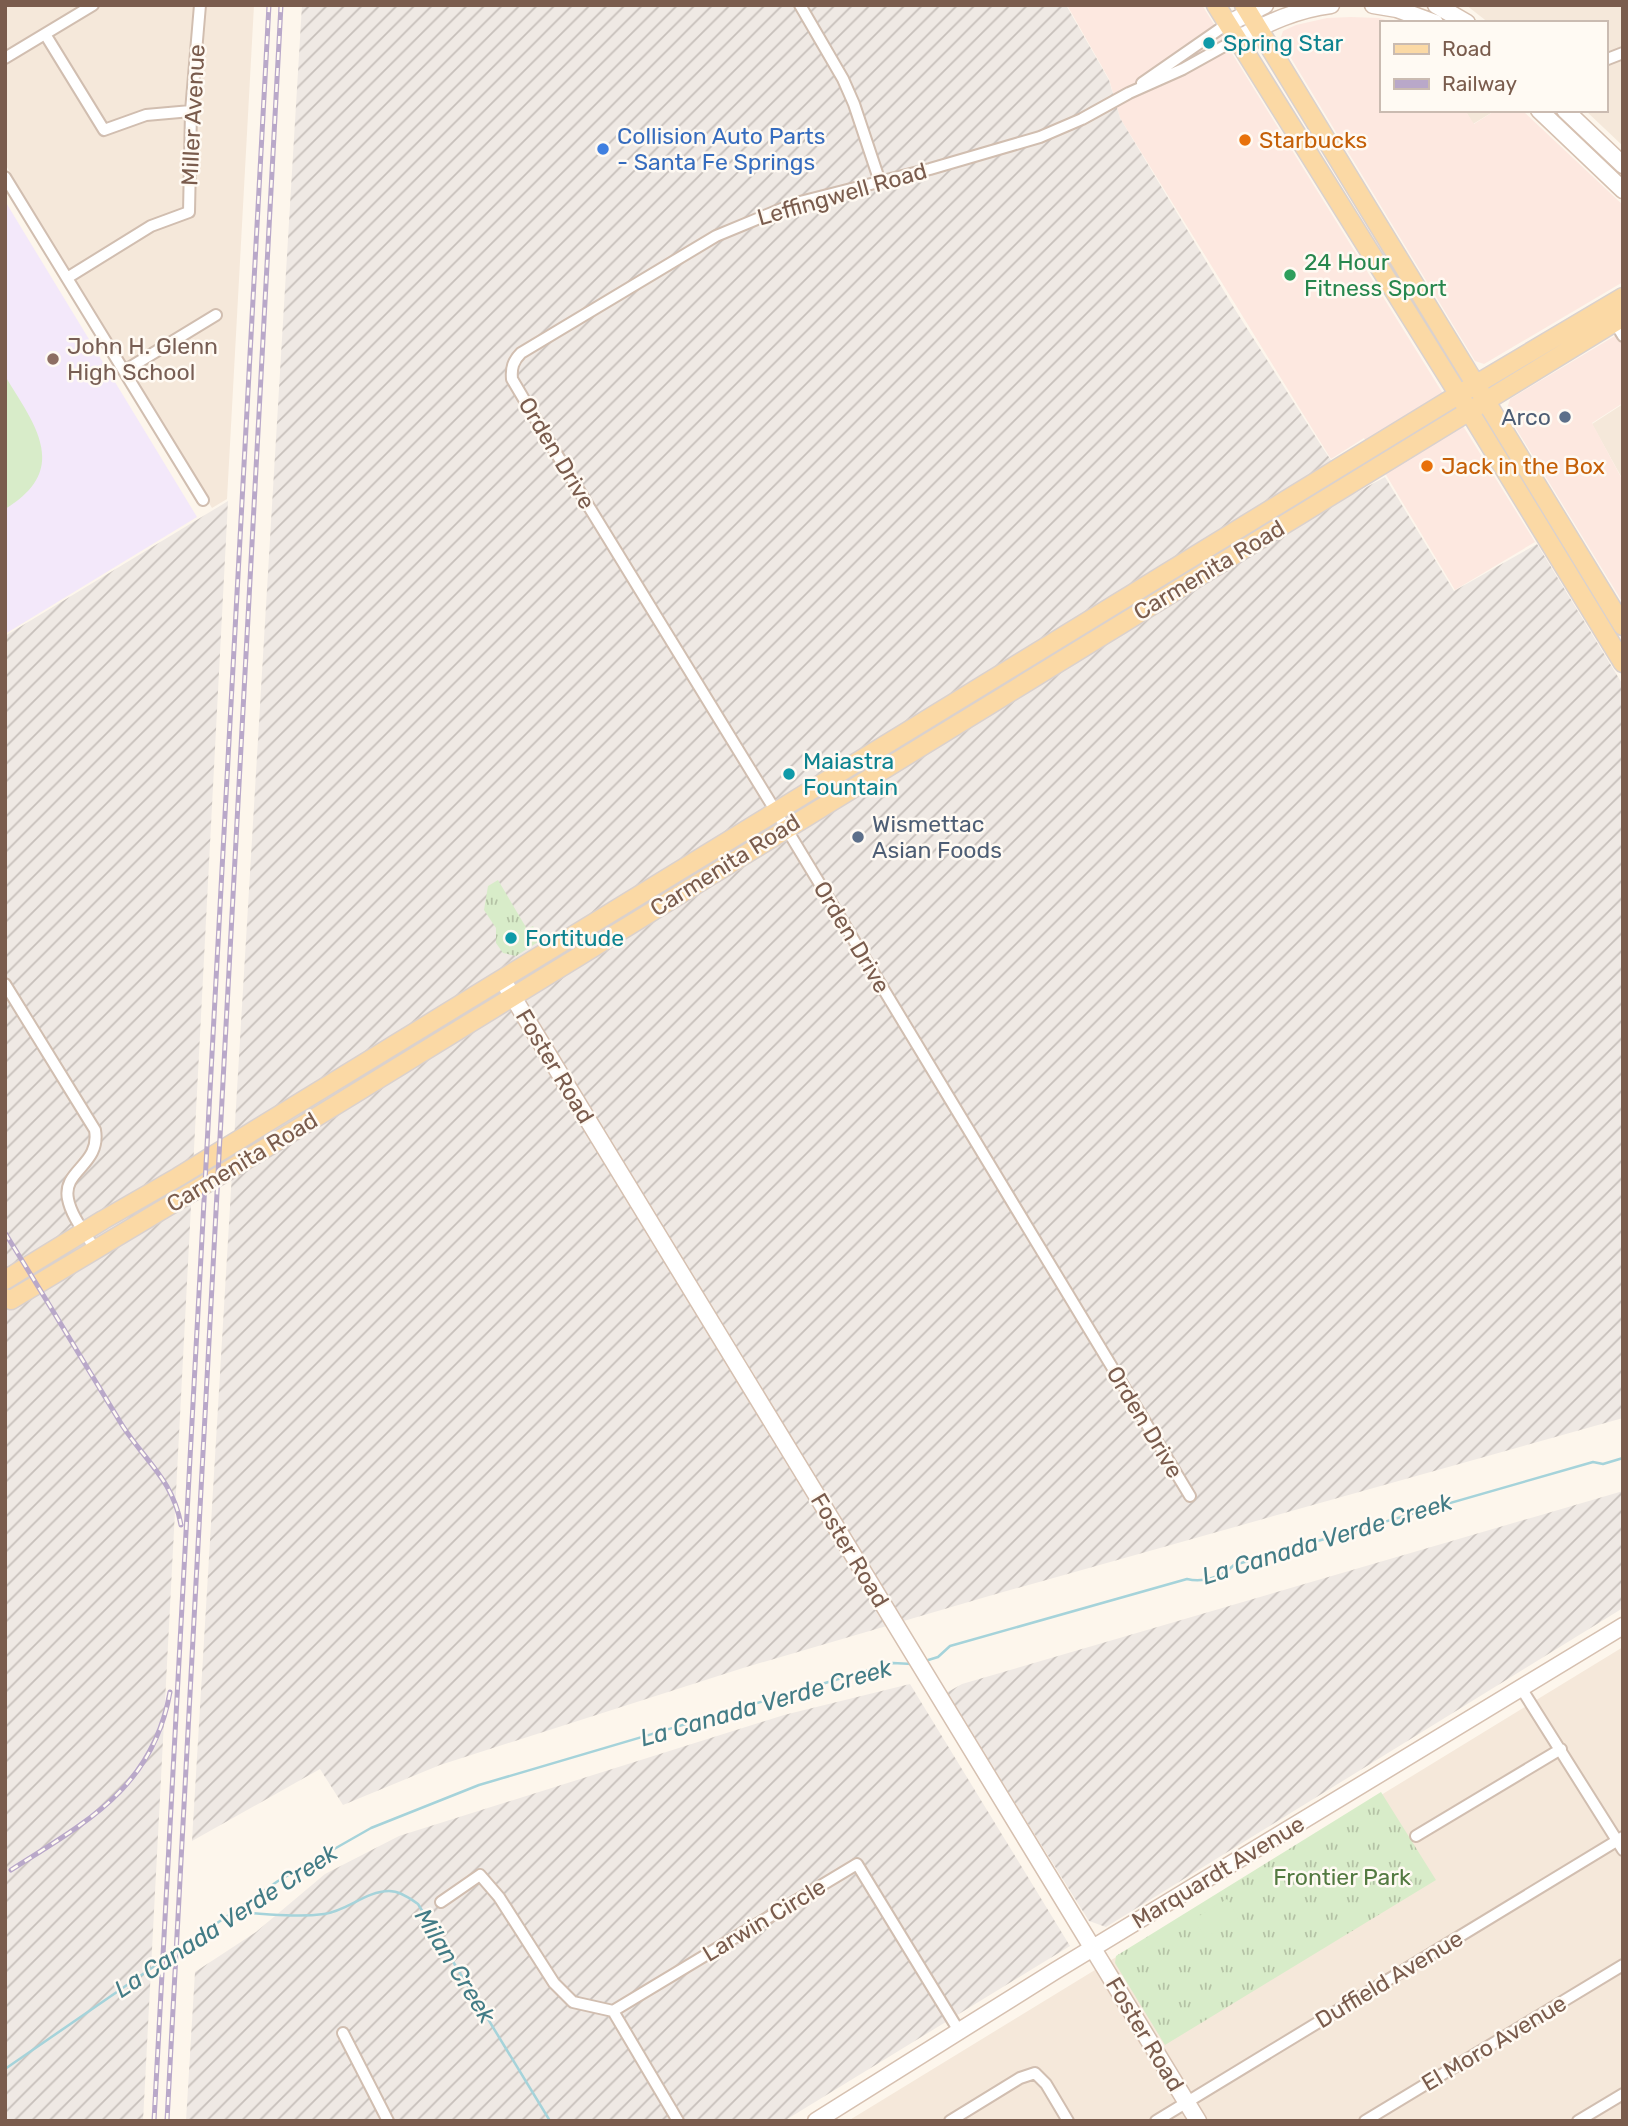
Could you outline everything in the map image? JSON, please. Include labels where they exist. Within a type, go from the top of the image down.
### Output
[{"type":"main road","points":[[1216,5],[1623,663]]},
{"type":"main road","points":[[1250,15],[1623,626]]},
{"type":"main road","name":"Carmenita Road","points":[[5,1298],[11,1300],[274,1143],[1486,401],[1616,320],[1623,297]]},
{"type":"main road","name":"Carmenita Road","points":[[5,1280],[1475,384],[1616,320]]},
{"type":"main road","points":[[995,677],[1004,694]]},
{"type":"street","points":[[5,58],[93,5]]},
{"type":"street","name":"Miller Avenue","points":[[67,278],[151,226],[189,212],[191,111],[200,5]]},
{"type":"street","points":[[800,5],[843,79],[880,182]]},
{"type":"street","name":"Leffingwell Road","points":[[512,379],[512,366],[521,353],[716,236],[796,203],[1040,137],[1070,125],[1129,93],[1183,69],[1265,5]]},
{"type":"street","name":"Leffingwell Road","points":[[1250,15],[1332,5]]},
{"type":"street","points":[[1373,5],[1404,11],[1430,21]]},
{"type":"street","points":[[1436,5],[1464,21]]},
{"type":"street","name":"Leffingwell Road","points":[[1129,93],[1175,58],[1232,31]]},
{"type":"street","points":[[45,34],[104,130],[146,115],[191,111]]},
{"type":"street","points":[[1607,59],[1623,52]]},
{"type":"street","points":[[1543,112],[1623,190]]},
{"type":"street","points":[[1567,112],[1623,165]]},
{"type":"street","points":[[5,177],[203,500]]},
{"type":"street","points":[[124,371],[216,315]]},
{"type":"street","name":"Orden Drive","points":[[512,379],[1190,1496]]},
{"type":"street","name":"Foster Road","points":[[502,979],[1198,2121]]},
{"type":"street","points":[[5,984],[95,1130],[96,1146],[89,1159],[70,1180],[67,1189],[68,1202],[95,1249]]},
{"type":"street","name":"Marquardt Avenue","points":[[816,2121],[1093,1948],[1623,1626]]},
{"type":"street","points":[[1521,1688],[1621,1843]]},
{"type":"street","points":[[1416,1836],[1561,1749]]},
{"type":"street","name":"Duffield Avenue","points":[[1156,2121],[1621,1843]]},
{"type":"street","name":"Larwin Circle","points":[[613,2011],[857,1864],[959,2031]]},
{"type":"street","points":[[441,1902],[480,1875],[499,1897],[531,1950],[564,1993],[573,2002],[613,2011],[678,2121]]},
{"type":"street","name":"El Moro Avenue","points":[[1365,2121],[1623,1965]]},
{"type":"street","points":[[343,2033],[388,2121]]},
{"type":"street","points":[[950,2121],[1020,2078],[1035,2073],[1046,2084],[1068,2121]]},
{"type":"street","points":[[1578,2121],[1623,2094]]},
{"type":"shaded area","points":[[5,5],[254,5],[227,499],[212,508],[5,164]]},
{"type":"shaded area","points":[[302,5],[1066,5],[1109,80],[1120,118],[1236,311],[1354,494],[1385,477],[1454,591],[1537,544],[1623,685],[1623,1418],[743,1668],[440,1765],[343,1805],[320,1769],[192,1841]]},
{"type":"shaded area","points":[[1067,5],[1202,5],[1535,542],[1455,590],[1364,438],[1331,459],[1120,118],[1109,79]]},
{"type":"shaded area","points":[[1466,5],[1623,5],[1623,146],[1587,112],[1607,112],[1607,21],[1486,21]]},
{"type":"shaded area","points":[[1327,18],[1379,18],[1389,21],[1380,21],[1380,112],[1466,112],[1474,124],[1493,112],[1524,112],[1623,205],[1623,282],[1484,364],[1475,361],[1280,40],[1283,31]]},
{"type":"shaded area","points":[[1466,112],[1493,112],[1473,124]]},
{"type":"shaded area","name":"John H. Glenn High School","points":[[5,201],[197,517],[5,634]]},
{"type":"shaded area","points":[[1623,331],[1623,403],[1592,423],[1623,481],[1623,603],[1506,412],[1510,399]]},
{"type":"shaded area","points":[[1623,404],[1623,480],[1592,424]]},
{"type":"shaded area","points":[[228,501],[143,2121],[5,2121],[5,636]]},
{"type":"shaded area","points":[[1623,1491],[1623,1608],[1106,1927],[1089,1921],[946,1693],[962,1684]]},
{"type":"shaded area","points":[[1623,1647],[1623,2121],[848,2121]]},
{"type":"shaded area","points":[[910,1684],[1070,1946],[784,2121],[186,2121],[195,1972],[256,1932],[325,1874],[399,1836],[784,1715]]},
{"type":"green space","points":[[5,376],[36,429],[42,462],[37,478],[25,494],[5,509]]},
{"type":"green space","points":[[498,880],[527,929],[533,926],[538,934],[538,942],[516,956],[503,953],[496,943],[496,928],[484,910],[488,886]]},
{"type":"green space","name":"Frontier Park","points":[[1381,1792],[1436,1880],[1165,2045],[1115,1963],[1116,1956]]},
{"type":"green space","points":[[1227,1899],[1238,1918],[1205,1938],[1194,1919]]},
{"type":"waterway","name":"La Canada Verde Creek","points":[[925,1661],[938,1657],[950,1646],[1187,1579],[1212,1578],[1234,1565],[1593,1462],[1603,1464],[1623,1458]]},
{"type":"waterway","name":"La Canada Verde Creek","points":[[5,2069],[278,1881],[371,1828],[479,1785],[893,1663],[912,1664]]},
{"type":"waterway","name":"Milan Creek","points":[[232,1912],[324,1914],[372,1894],[389,1891],[412,1899],[418,1904],[550,2121]]},
{"type":"railway","points":[[154,2121],[269,5]]},
{"type":"railway","points":[[167,2121],[281,5]]},
{"type":"railway","points":[[5,1233],[122,1425],[165,1483],[172,1495],[181,1525]]},
{"type":"railway","points":[[11,1870],[90,1818],[132,1778],[149,1754],[170,1692]]},
{"type":"place","name":"Spring Star","points":[[1209,43]]},
{"type":"place","name":"Starbucks","points":[[1245,140]]},
{"type":"place","name":"Collision Auto Parts - Santa Fe Springs","points":[[603,149]]},
{"type":"place","name":"24 Hour Fitness Sport","points":[[1290,275]]},
{"type":"place","name":"John H. Glenn High School","points":[[53,359]]},
{"type":"place","name":"Arco","points":[[1565,417]]},
{"type":"place","name":"Jack in the Box","points":[[1427,466]]},
{"type":"place","name":"Maiastra Fountain","points":[[789,774]]},
{"type":"place","name":"Wismettac Asian Foods","points":[[858,837]]},
{"type":"place","name":"Fortitude","points":[[511,938]]}]
